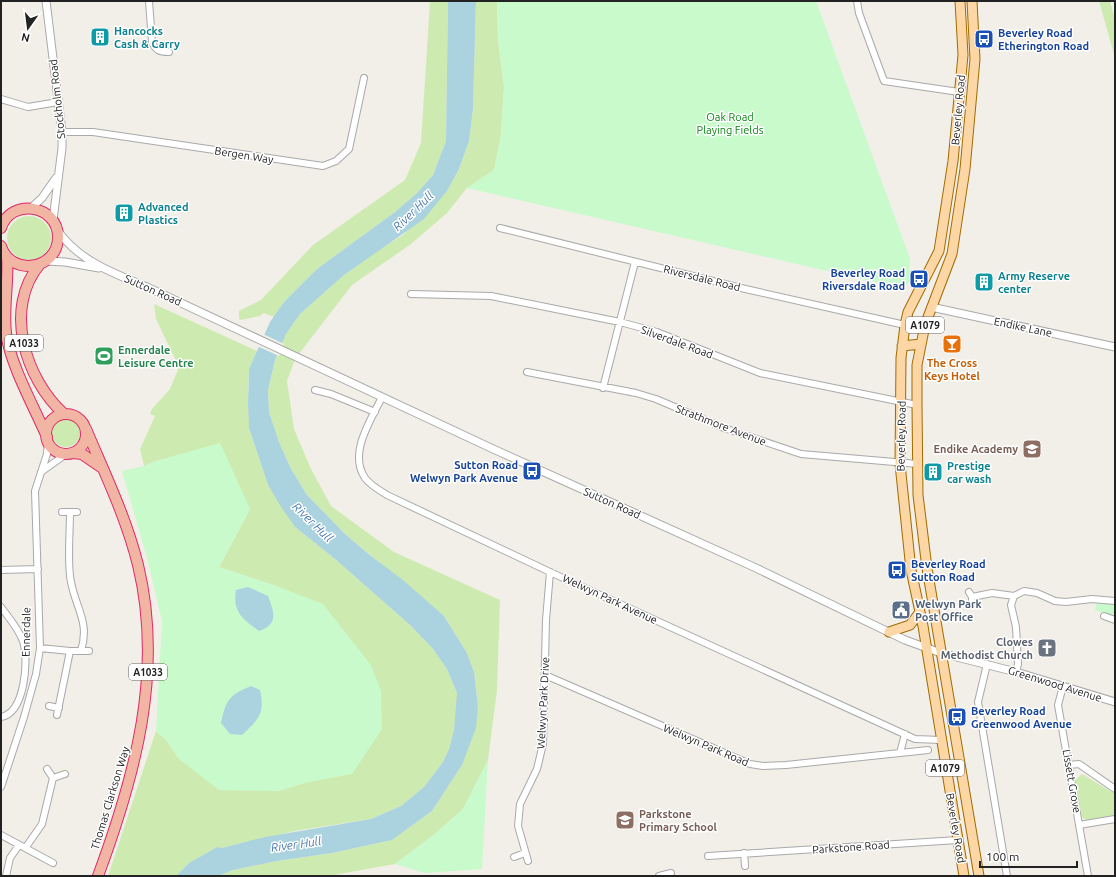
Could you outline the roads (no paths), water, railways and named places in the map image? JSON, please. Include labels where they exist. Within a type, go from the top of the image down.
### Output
[{"type":"highway","points":[[1,228],[6,218],[12,213],[21,209],[31,208],[47,214],[55,225],[57,247],[43,263],[32,266],[22,266],[7,257],[1,246]]},
{"type":"highway","points":[[1,211],[12,213]]},
{"type":"highway","name":"A1033","points":[[7,257],[8,277],[5,321],[9,348],[47,440]]},
{"type":"highway","name":"A1033","points":[[43,263],[27,283],[21,319],[23,338],[36,376],[46,395],[64,414]]},
{"type":"highway","points":[[64,414],[78,418],[86,430],[85,441],[78,450],[69,453],[55,450],[47,440],[49,424],[53,419],[64,414]]},
{"type":"highway","name":"A1033","points":[[86,430],[103,469]]},
{"type":"highway","name":"A1033","points":[[69,453],[82,454],[93,460],[103,469]]},
{"type":"highway","name":"Thomas Clarkson Way","points":[[98,876],[126,793],[137,753],[144,717],[148,665],[147,622],[138,566],[117,498],[103,469]]},
{"type":"main road","name":"Beverley Road","points":[[960,1],[963,55],[948,197],[939,251],[908,312],[905,326],[902,346],[900,464],[911,570],[920,612],[964,876]]},
{"type":"main road","name":"Beverley Road","points":[[972,1],[975,66],[960,199],[952,254],[931,307],[921,344],[917,365],[917,405],[918,496],[941,653],[979,876]]},
{"type":"main road","points":[[962,66],[975,66]]},
{"type":"main road","points":[[957,121],[969,122]]},
{"type":"main road","points":[[948,197],[960,199]]},
{"type":"main road","points":[[902,346],[921,344]]},
{"type":"main road","points":[[908,543],[924,540]]},
{"type":"main road","points":[[889,632],[910,625],[920,612]]},
{"type":"street","name":"Stockholm Road","points":[[46,1],[62,132],[61,156],[57,177],[55,225]]},
{"type":"street","points":[[149,1],[152,42],[154,49],[160,52],[169,52]]},
{"type":"street","points":[[857,1],[859,12],[884,81],[959,92]]},
{"type":"street","name":"Bergen Way","points":[[62,132],[93,132],[323,166],[336,161],[349,149],[364,78]]},
{"type":"street","points":[[1,99],[28,107],[58,102]]},
{"type":"street","points":[[31,208],[42,198],[57,177]]},
{"type":"street","name":"Sutton Road","points":[[55,225],[71,245],[101,268],[148,287],[258,340],[756,568],[889,632],[926,648]]},
{"type":"street","name":"Riversdale Road","points":[[500,228],[635,262],[905,326]]},
{"type":"street","points":[[43,263],[65,262],[101,268]]},
{"type":"street","points":[[603,388],[635,262]]},
{"type":"street","name":"Silverdale Road","points":[[411,294],[491,296],[620,322],[657,332],[760,374],[917,405]]},
{"type":"street","name":"Endike Lane","points":[[931,307],[1115,347]]},
{"type":"street","name":"Strathmore Avenue","points":[[527,372],[603,388],[636,392],[724,428],[801,454],[900,464],[918,464]]},
{"type":"street","points":[[315,390],[331,394],[375,412]]},
{"type":"street","name":"Welwyn Park Avenue","points":[[382,397],[360,445],[359,459],[365,478],[374,487],[550,572],[915,739],[941,740]]},
{"type":"street","name":"Ennerdale","points":[[1,787],[26,710],[36,674],[40,648],[35,491],[41,472],[47,440]]},
{"type":"street","points":[[41,472],[49,464],[69,453]]},
{"type":"street","points":[[62,512],[77,512]]},
{"type":"street","points":[[70,513],[70,581],[85,627],[85,640],[81,651]]},
{"type":"street","points":[[1,570],[38,569]]},
{"type":"street","name":"Welwyn Park Drive","points":[[528,861],[518,826],[520,804],[537,769],[542,744],[550,572]]},
{"type":"street","points":[[971,598],[992,593],[1014,596],[1024,591],[1037,593],[1056,601],[1066,602],[1092,598],[1115,601]]},
{"type":"street","points":[[1014,596],[1011,605],[1016,627],[1018,664],[1016,672]]},
{"type":"street","points":[[1,607],[23,641],[26,667],[17,704],[12,712],[1,717]]},
{"type":"street","points":[[1104,616],[1115,620]]},
{"type":"street","points":[[40,648],[89,651]]},
{"type":"street","name":"Greenwood Avenue","points":[[926,648],[1016,672],[1115,702]]},
{"type":"street","points":[[48,706],[58,711],[70,651]]},
{"type":"street","points":[[987,664],[978,702],[1007,876]]},
{"type":"street","name":"Welwyn Park Road","points":[[545,675],[750,764],[763,766],[786,765],[928,750]]},
{"type":"street","name":"Lissett Grove","points":[[1063,686],[1058,705],[1088,876]]},
{"type":"street","points":[[900,753],[905,734]]},
{"type":"street","points":[[1069,765],[1079,764],[1115,789]]},
{"type":"street","points":[[26,847],[42,824],[53,778],[47,769]]},
{"type":"street","points":[[53,778],[65,774]]},
{"type":"street","points":[[1079,825],[1115,819]]},
{"type":"street","points":[[1,835],[19,845],[26,847],[53,863]]},
{"type":"street","name":"Parkstone Road","points":[[708,856],[958,840]]},
{"type":"street","points":[[6,876],[10,858],[19,845]]},
{"type":"street","points":[[514,857],[525,853]]},
{"type":"street","points":[[744,853],[745,866]]},
{"type":"street","points":[[659,876],[671,874]]},
{"type":"water","name":"River Hull","points":[[448,1],[476,1],[473,109],[469,141],[459,169],[447,191],[424,219],[344,275],[300,314],[286,334],[275,360],[268,390],[269,412],[279,442],[291,469],[307,495],[345,534],[403,580],[444,616],[467,653],[474,672],[478,706],[476,728],[462,765],[432,811],[392,840],[332,853],[277,861],[233,870],[218,876],[176,876],[189,863],[217,847],[222,848],[265,837],[371,819],[401,806],[424,787],[443,762],[449,749],[454,730],[457,693],[447,669],[433,649],[410,625],[335,559],[295,527],[268,485],[249,428],[248,404],[249,369],[270,322],[284,302],[317,269],[395,212],[417,193],[433,175],[446,141]]},
{"type":"water","points":[[248,587],[268,596],[272,607],[273,617],[270,625],[259,631],[244,619],[237,609],[235,598],[236,590]]},
{"type":"water","points":[[251,686],[260,690],[262,705],[259,716],[253,725],[242,735],[230,734],[221,723],[227,704],[238,692]]},
{"type":"place","name":"Hancocks Cash & Carry","points":[[100,37]]},
{"type":"place","name":"Beverley Road Etherington Road","points":[[984,39]]},
{"type":"place","name":"Advanced Plastics","points":[[124,213]]},
{"type":"place","name":"Beverley Road Riversdale Road","points":[[919,279]]},
{"type":"place","name":"Army Reserve center","points":[[984,282]]},
{"type":"place","name":"The Cross Keys Hotel","points":[[952,344]]},
{"type":"place","name":"Ennerdale Leisure Centre","points":[[104,356]]},
{"type":"place","name":"Endike Academy","points":[[1032,449]]},
{"type":"place","name":"Sutton Road Welwyn Park Avenue","points":[[532,471]]},
{"type":"place","name":"Prestige car wash","points":[[933,472]]},
{"type":"place","name":"Beverley Road Sutton Road","points":[[897,570]]},
{"type":"place","name":"Welwyn Park Post Office","points":[[901,610]]},
{"type":"place","name":"Clowes Methodist Church","points":[[1047,648]]},
{"type":"place","name":"Beverley Road Greenwood Avenue","points":[[957,717]]},
{"type":"place","name":"Parkstone Primary School","points":[[625,820]]},
{"type":"park label","name":"Oak Road Playing Fields","points":[[730,123]]}]
